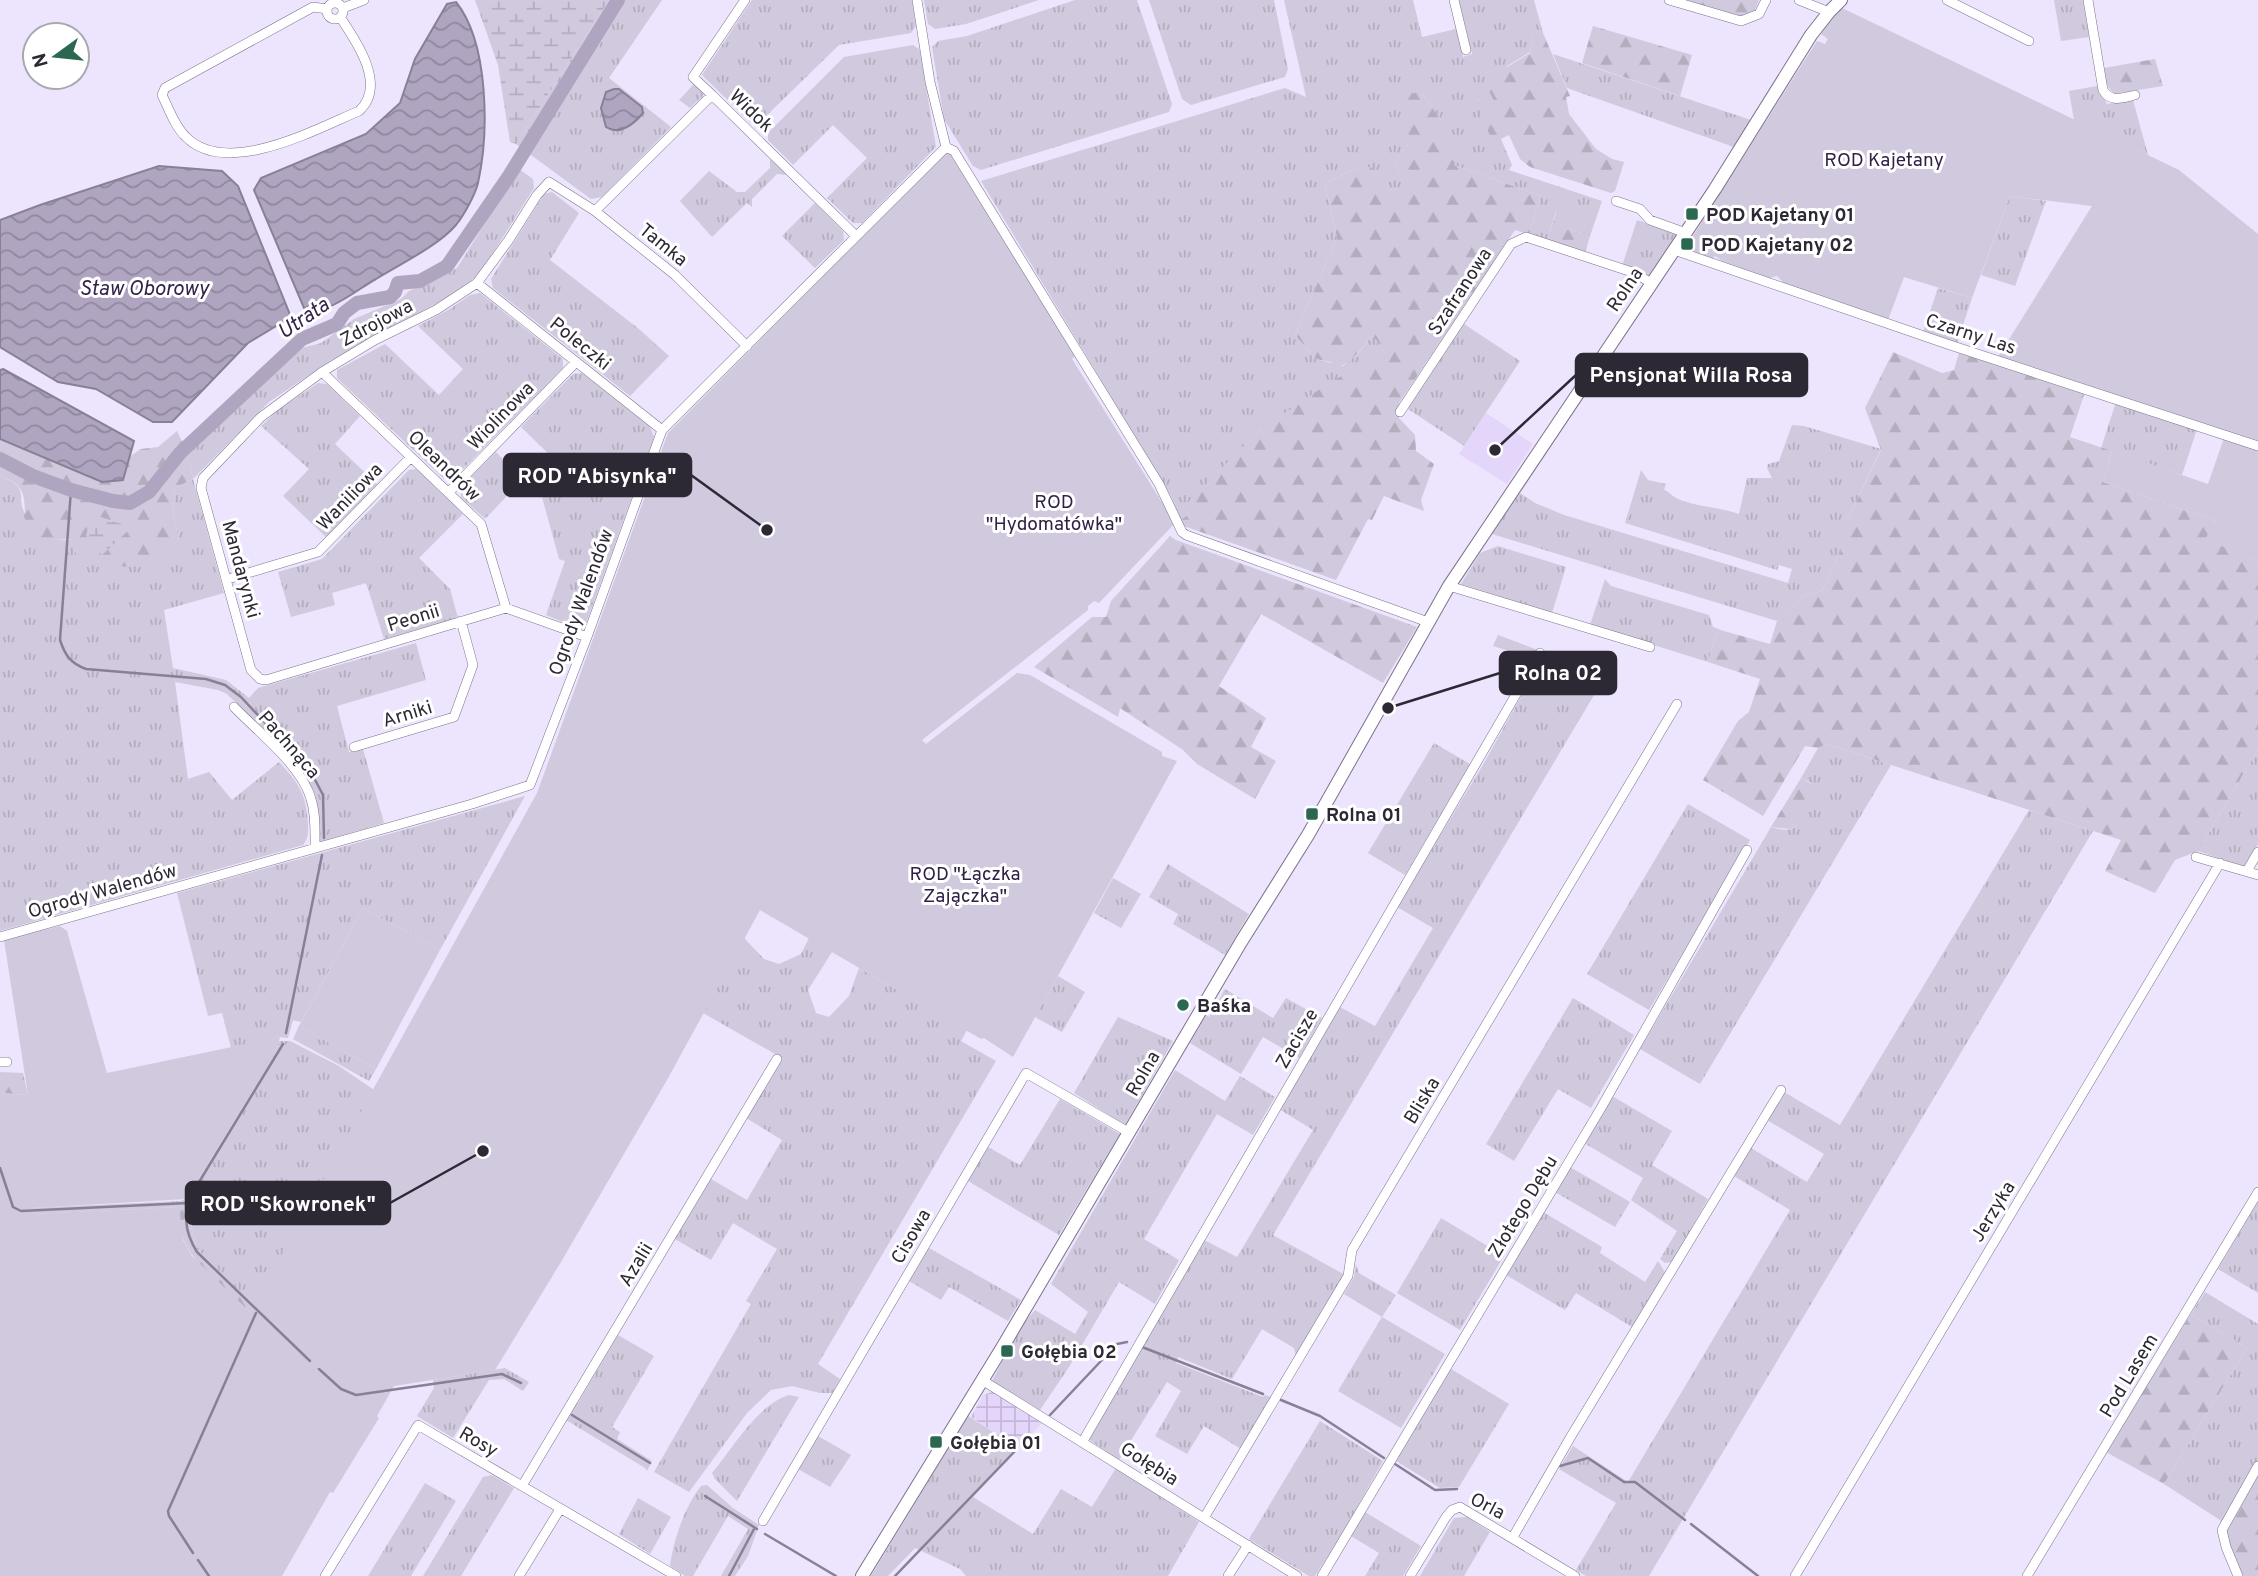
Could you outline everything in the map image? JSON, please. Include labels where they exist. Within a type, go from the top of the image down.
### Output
[{"type":"street","points":[[342,13],[364,0]]},
{"type":"street","points":[[712,95],[692,77],[745,0]]},
{"type":"street","points":[[917,0],[930,82],[946,147],[954,151],[1160,484],[1182,532],[1428,622]]},
{"type":"street","points":[[1454,0],[1466,50]]},
{"type":"street","points":[[1668,0],[1741,22],[1759,14],[1766,0]]},
{"type":"street","points":[[1799,0],[1829,12]]},
{"type":"street","name":"Rolna","points":[[862,1576],[1130,1133],[1241,942],[1308,835],[1449,586],[1686,233],[1811,35],[1841,0]]},
{"type":"street","points":[[1947,0],[2029,41]]},
{"type":"street","points":[[2088,0],[2103,90],[2106,95],[2115,99],[2135,95]]},
{"type":"street","points":[[333,2],[338,3],[342,13],[370,74],[372,89],[367,104],[359,111],[290,141],[237,153],[202,148],[180,131],[162,95],[165,88],[313,8],[327,9],[333,2]]},
{"type":"street","name":"Widok","points":[[595,211],[712,95],[855,235]]},
{"type":"street","name":"Ogrody Walendów","points":[[0,937],[472,804],[530,785],[662,430],[946,147]]},
{"type":"street","name":"Tamka","points":[[549,182],[595,211],[675,275],[747,346]]},
{"type":"street","name":"Zdrojowa","points":[[203,478],[261,417],[322,372],[375,340],[436,310],[477,283],[508,242],[537,195],[549,182]]},
{"type":"street","points":[[1616,201],[1640,209],[1650,220],[1686,233]]},
{"type":"street","name":"Szafranowa","points":[[1400,412],[1511,244],[1518,239],[1526,237],[1635,273],[1651,283]]},
{"type":"street","name":"Czarny Las","points":[[1674,250],[1950,345],[2258,446]]},
{"type":"street","name":"Poleczki","points":[[477,283],[662,430]]},
{"type":"street","name":"Wiolinowa","points":[[449,492],[576,362]]},
{"type":"street","name":"Oleandrów","points":[[322,372],[481,524],[506,608]]},
{"type":"street","name":"Waniliowa","points":[[228,579],[318,552],[411,457]]},
{"type":"street","name":"Mandarynki","points":[[203,478],[201,488],[251,670]]},
{"type":"street","points":[[1449,586],[1650,648]]},
{"type":"street","points":[[506,608],[587,637]]},
{"type":"street","name":"Peonii","points":[[251,670],[261,679],[267,680],[506,608]]},
{"type":"street","name":"Arniki","points":[[354,747],[454,718],[473,665],[461,621]]},
{"type":"street","name":"Zacisze","points":[[1083,1441],[1541,653]]},
{"type":"street","name":"Bliska","points":[[1204,1518],[1348,1276],[1352,1250],[1677,704]]},
{"type":"street","name":"Pachnąca","points":[[234,707],[284,758],[305,785],[313,802],[316,848]]},
{"type":"street","name":"Złotego Dębu","points":[[1322,1576],[1601,1108],[1747,850]]},
{"type":"street","points":[[2246,871],[2258,852]]},
{"type":"street","points":[[2196,857],[2258,875]]},
{"type":"street","name":"Jerzyka","points":[[1795,1576],[2220,863]]},
{"type":"street","name":"Azalii","points":[[522,1486],[777,1059]]},
{"type":"street","name":"Cisowa","points":[[763,1521],[1026,1073],[1130,1133]]},
{"type":"street","points":[[1513,1537],[1576,1427],[1780,1090]]},
{"type":"street","name":"Pod Lasem","points":[[2027,1576],[2258,1192]]},
{"type":"street","name":"Gołębia","points":[[982,1380],[1297,1576]]},
{"type":"street","name":"Rosy","points":[[325,1576],[418,1425],[676,1576]]},
{"type":"street","points":[[2238,1576],[2225,1547],[2222,1531],[2258,1466]]},
{"type":"street","name":"Orla","points":[[1410,1576],[1446,1517],[1452,1510],[1463,1508],[1575,1576]]},
{"type":"street","points":[[519,1576],[560,1509]]},
{"type":"street","points":[[1228,1576],[1248,1545]]},
{"type":"street","points":[[655,1576],[660,1567]]},
{"type":"shaded area","points":[[1486,413],[1533,444],[1507,484],[1459,454]]},
{"type":"shaded area","points":[[992,1392],[1042,1423],[1019,1448],[971,1417],[983,1395]]},
{"type":"green space","points":[[475,0],[609,0],[516,144],[510,142],[498,65]]},
{"type":"green space","points":[[609,0],[662,0],[609,78],[671,127],[602,197],[591,199],[516,144]]},
{"type":"green space","points":[[752,0],[912,0],[916,26],[911,33],[839,45],[759,123],[751,123],[702,75]]},
{"type":"green space","points":[[924,0],[1039,0],[966,24],[935,29],[928,24]]},
{"type":"green space","points":[[1075,0],[1137,0],[1172,104],[1169,112],[981,170],[973,166],[944,119],[932,47],[938,41],[967,36]]},
{"type":"green space","points":[[1149,0],[1274,0],[1288,69],[1285,77],[1191,105],[1182,99]]},
{"type":"green space","points":[[1284,0],[1413,0],[1422,37],[1456,29],[1463,57],[1472,54],[1459,0],[1534,0],[1543,33],[1533,36],[1530,52],[1507,66],[1495,104],[1476,100],[1509,170],[1602,201],[1590,236],[1567,228],[1556,212],[1547,240],[1529,234],[1541,196],[1454,165],[1442,136],[1442,122],[1423,94],[1410,142],[1394,163],[1403,187],[1388,190],[1358,167],[1325,184],[1337,238],[1295,335],[1316,359],[1343,366],[1356,356],[1372,336],[1381,345],[1389,363],[1370,362],[1261,429],[1185,506],[1189,514],[1181,520],[1171,496],[981,181],[1285,88],[1306,97]]},
{"type":"green space","points":[[1683,0],[1759,0],[1753,15],[1741,17]]},
{"type":"green space","points":[[2054,0],[2083,0],[2089,37],[2061,41]]},
{"type":"green space","name":"ROD Kajetany","points":[[1840,7],[2179,170],[2258,234],[2258,442],[1998,357],[2092,206],[2010,196],[1972,298],[1904,277],[1888,320],[1786,285],[1777,276],[1769,278],[1715,256],[1711,260],[1684,250],[1817,41],[1825,44],[1828,39],[1821,34]]},
{"type":"green space","points":[[1593,26],[1692,55],[1680,96],[1582,63]]},
{"type":"green space","points":[[1543,33],[1570,96],[1566,97],[1569,114],[1596,149],[1612,159],[1624,162],[1615,191],[1611,193],[1530,167],[1520,159],[1509,135],[1501,139],[1512,165],[1509,170],[1496,150],[1475,100],[1495,103],[1484,81],[1530,53],[1533,35]]},
{"type":"green space","points":[[913,45],[920,50],[936,147],[862,223],[853,223],[827,198],[867,158],[833,125],[793,165],[768,140],[768,133],[844,57]]},
{"type":"green space","points":[[1553,54],[1751,120],[1734,147],[1567,88]]},
{"type":"green space","points":[[2155,59],[2163,86],[2113,94],[2106,83],[2104,68]]},
{"type":"green space","points":[[694,84],[702,91],[703,96],[690,108],[679,100]]},
{"type":"green space","points":[[2097,86],[2107,104],[2133,100],[2148,155],[2074,120],[2069,91]]},
{"type":"green space","points":[[1400,92],[1423,94],[1442,122],[1442,136],[1451,139],[1460,153],[1454,165],[1541,196],[1529,234],[1515,230],[1399,403],[1398,417],[1415,435],[1416,451],[1434,464],[1421,500],[1424,511],[1384,496],[1372,520],[1368,519],[1336,580],[1181,525],[1181,520],[1189,514],[1184,506],[1261,429],[1332,381],[1370,362],[1388,362],[1381,345],[1372,336],[1352,359],[1336,367],[1331,362],[1316,359],[1295,335],[1337,238],[1325,184],[1358,167],[1371,167],[1388,190],[1402,187],[1401,176],[1394,163],[1410,142]]},
{"type":"green space","points":[[948,151],[1076,355],[1072,359],[1175,523],[1099,603],[1094,601],[1088,606],[1088,610],[922,740],[926,744],[1017,673],[1030,675],[1162,752],[1162,756],[1177,761],[1013,1057],[760,910],[667,1080],[495,1370],[394,1386],[377,1416],[379,1418],[333,1493],[330,1492],[282,1576],[0,1576],[0,1093],[28,1095],[4,940],[60,926],[67,931],[107,1073],[280,1037],[275,1055],[186,1199],[32,1208],[33,1214],[179,1207],[183,1240],[192,1256],[250,1312],[537,793],[668,433]]},
{"type":"green space","points":[[770,159],[787,175],[777,174],[752,199],[752,207],[747,203],[712,237],[680,201],[709,171],[737,192],[745,192],[770,168]]},
{"type":"green space","points":[[519,169],[533,179],[534,188],[481,272],[472,280],[443,300],[330,361],[269,402],[193,479],[187,452],[241,398],[298,349],[321,343],[354,319],[401,299],[409,291],[457,268]]},
{"type":"green space","points":[[552,192],[579,213],[550,260],[639,329],[669,356],[630,396],[493,288],[491,279],[544,194]]},
{"type":"green space","points":[[2010,196],[2046,201],[2015,286],[1981,275]]},
{"type":"green space","points":[[815,203],[843,231],[844,240],[815,268],[782,236]]},
{"type":"green space","points":[[1557,211],[1571,218],[1567,228],[1590,236],[1585,253],[1547,240]]},
{"type":"green space","points":[[1637,220],[1678,234],[1649,275],[1622,266]]},
{"type":"green space","points":[[1938,288],[1972,298],[1957,343],[1923,332]]},
{"type":"green space","points":[[480,293],[563,359],[563,368],[452,480],[444,479],[337,378],[337,370],[385,344],[439,395],[463,369],[418,326],[470,295]]},
{"type":"green space","points":[[1464,324],[1520,361],[1464,446],[1408,409]]},
{"type":"green space","points":[[1893,352],[1942,373],[1954,370],[1959,353],[2085,392],[2070,437],[2112,451],[2103,482],[2216,521],[2206,539],[2258,561],[2258,749],[2198,851],[2175,860],[2155,893],[2105,871],[2121,840],[1827,744],[1818,748],[1805,746],[1763,816],[1703,780],[1738,721],[1749,712],[1760,679],[1708,662],[1716,635],[1724,631],[1770,644],[1777,621],[1803,596],[1822,591],[1846,540],[1846,523],[1881,450],[1865,408]]},
{"type":"green space","points":[[582,373],[650,427],[654,437],[586,623],[577,628],[546,615],[565,561],[559,559],[542,497],[563,468],[521,427],[573,374]]},
{"type":"green space","points":[[318,383],[327,384],[360,416],[335,444],[377,484],[326,537],[283,496],[309,469],[261,426],[277,411]]},
{"type":"green space","points":[[2116,402],[2197,429],[2182,475],[2101,448]]},
{"type":"green space","points":[[1792,425],[1804,426],[1881,449],[1846,523],[1846,540],[1822,591],[1803,596],[1777,621],[1492,534],[1520,493],[1535,503],[1564,515],[1788,583],[1792,569],[1779,565],[1777,570],[1625,523],[1641,470],[1648,480],[1666,484],[1664,490],[1679,499],[1739,514],[1747,478],[1772,478],[1768,464],[1779,461]]},
{"type":"green space","points":[[177,431],[187,452],[193,479],[175,488],[173,512],[179,541],[157,567],[102,566],[78,559],[70,539],[49,540],[37,537],[28,528],[24,498],[20,489],[0,476],[0,439],[102,482],[123,480],[129,457],[141,449],[158,447]]},
{"type":"green space","points":[[2224,438],[2258,449],[2258,561],[2205,539],[2216,521],[2103,482],[2112,451],[2208,484]]},
{"type":"green space","points":[[496,452],[523,479],[485,519],[461,497],[461,487]]},
{"type":"green space","points":[[416,469],[463,514],[419,558],[450,589],[458,618],[384,639],[366,583],[332,593],[335,605],[291,617],[278,572],[322,559],[409,470]]},
{"type":"green space","points":[[0,476],[20,489],[26,515],[50,540],[179,541],[173,512],[175,488],[193,479],[224,593],[164,610],[173,668],[226,680],[249,698],[258,688],[416,643],[426,680],[337,706],[349,752],[363,749],[384,823],[319,842],[316,798],[311,787],[263,729],[227,694],[175,682],[188,779],[209,772],[232,800],[279,762],[292,776],[303,796],[308,830],[303,845],[0,931]]},
{"type":"green space","points":[[101,517],[118,523],[130,523],[131,528],[102,555],[90,545],[86,535],[91,520]]},
{"type":"green space","points":[[1170,536],[1417,627],[1383,683],[1261,614],[1219,686],[1266,718],[1251,747],[1276,761],[1255,799],[1197,764],[1183,750],[1120,708],[1118,717],[1034,667],[1092,617],[1106,617],[1111,601]]},
{"type":"green space","points":[[1498,546],[1566,567],[1552,613],[1461,584],[1480,553]]},
{"type":"green space","points":[[1605,579],[1611,586],[1709,615],[1713,627],[1724,631],[1716,635],[1708,662],[1590,625]]},
{"type":"green space","points":[[1498,635],[1589,669],[1603,680],[1273,1235],[1345,1275],[1296,1356],[1294,1348],[1262,1329],[1232,1379],[1178,1357],[1176,1363],[1263,1397],[1272,1397],[1241,1449],[1204,1426],[1187,1454],[1155,1436],[1181,1391],[1167,1382],[1119,1460],[1087,1438],[1202,1239],[1237,1257],[1313,1130],[1279,1109],[1338,1006],[1375,1026],[1433,928],[1397,907],[1484,763],[1541,661],[1493,646]]},
{"type":"green space","points":[[1434,743],[1470,764],[1405,875],[1368,853]]},
{"type":"green space","points":[[1827,744],[1891,765],[1700,1084],[1640,1049],[1771,827],[1790,829],[1799,821],[1812,791],[1811,783],[1801,778],[1818,748]]},
{"type":"green space","points":[[2258,749],[2258,844],[2244,867],[2198,851]]},
{"type":"green space","points":[[1801,778],[1813,785],[1812,797],[1804,817],[1790,829],[1771,827]]},
{"type":"green space","points":[[525,796],[440,950],[363,908],[301,1022],[293,1020],[288,1038],[280,1037],[231,1048],[222,1013],[208,1016],[177,893]]},
{"type":"green space","points":[[1688,804],[1750,840],[1649,1010],[1587,974]]},
{"type":"green space","points":[[2029,810],[2093,831],[1649,1576],[1586,1576],[1576,1570],[1616,1503],[1559,1469],[1573,1446],[1628,1482],[1790,1210],[1734,1176],[1751,1148],[1807,1182],[1824,1154],[1767,1120],[1784,1092],[1840,1125]]},
{"type":"green space","points":[[1168,864],[1249,914],[1225,955],[1173,924],[1178,914],[1149,897]]},
{"type":"green space","points":[[1113,878],[1141,894],[1121,928],[1094,913]]},
{"type":"green space","points":[[363,908],[440,950],[376,1069],[299,1026]]},
{"type":"green space","points":[[744,938],[764,959],[779,964],[801,954],[809,938],[832,952],[808,990],[816,1013],[829,1017],[849,996],[859,968],[967,1030],[961,1041],[996,1061],[818,1364],[840,1379],[832,1393],[792,1386],[771,1390],[747,1413],[689,1492],[654,1472],[751,1304],[746,1301],[777,1249],[733,1223],[711,1260],[675,1239],[711,1179],[747,1200],[782,1140],[746,1118],[782,1058],[703,1013]]},
{"type":"green space","points":[[1058,976],[1085,992],[1062,1032],[1035,1017]]},
{"type":"green space","points":[[1225,989],[1273,1018],[1286,998],[1322,1018],[1299,1058],[1263,1037],[1241,1074],[1190,1043]]},
{"type":"green space","points":[[1573,998],[1634,1035],[1591,1108],[1558,1089],[1514,1161],[1486,1144]]},
{"type":"green space","points":[[1118,1017],[1173,1041],[1125,1125],[1074,1093]]},
{"type":"green space","points":[[299,1026],[376,1069],[369,1081],[293,1039]]},
{"type":"green space","points":[[279,1041],[290,1041],[339,1066],[374,1090],[254,1306],[197,1249],[189,1219],[192,1202],[186,1199],[275,1055]]},
{"type":"green space","points":[[1175,1070],[1225,1101],[1240,1076],[1275,1097],[1253,1135],[1217,1114],[1144,1239],[1179,1260],[1155,1304],[1119,1282],[1040,1410],[992,1381],[1022,1325],[1035,1310],[1075,1334],[1088,1312],[1051,1284]]},
{"type":"green space","points":[[0,1072],[23,1073],[28,1095],[0,1093]]},
{"type":"green space","points":[[1612,1096],[1672,1131],[1652,1165],[1708,1199],[1672,1262],[1665,1263],[1660,1259],[1677,1231],[1631,1200],[1643,1178],[1584,1143]]},
{"type":"green space","points":[[1060,1099],[1120,1134],[1059,1235],[968,1181],[988,1147],[1020,1165]]},
{"type":"green space","points":[[1570,1167],[1630,1202],[1615,1227],[1555,1192]]},
{"type":"green space","points":[[186,1199],[192,1202],[189,1219],[197,1249],[254,1306],[250,1312],[199,1264],[189,1249],[181,1234],[178,1218],[180,1201]]},
{"type":"green space","points":[[180,1201],[179,1207],[33,1214],[32,1208]]},
{"type":"green space","points":[[2258,1202],[2258,1293],[2218,1269]]},
{"type":"green space","points":[[1543,1212],[1602,1247],[1600,1253],[1645,1282],[1658,1261],[1665,1272],[1632,1327],[1576,1293],[1565,1310],[1506,1275]]},
{"type":"green space","points":[[1441,1218],[1504,1256],[1460,1330],[1397,1293]]},
{"type":"green space","points":[[929,1248],[1021,1300],[1008,1321],[949,1287],[941,1300],[909,1281]]},
{"type":"green space","points":[[1356,1264],[1359,1273],[1396,1295],[1382,1317],[1344,1294],[1354,1277]]},
{"type":"green space","points":[[2205,1292],[2258,1324],[2258,1460],[2243,1488],[2220,1520],[2164,1484],[2247,1348],[2191,1314]]},
{"type":"green space","points":[[2191,1314],[2247,1348],[2164,1484],[2106,1452]]},
{"type":"green space","points":[[1382,1317],[1445,1354],[1401,1428],[1338,1391]]},
{"type":"green space","points":[[618,1335],[654,1356],[612,1427],[620,1432],[617,1439],[652,1461],[647,1471],[566,1420]]},
{"type":"green space","points":[[505,1368],[529,1382],[523,1391],[504,1379],[489,1380],[453,1438],[417,1416],[434,1388],[433,1380]]},
{"type":"green space","points":[[1451,1369],[1509,1404],[1459,1487],[1440,1488],[1396,1461]]},
{"type":"green space","points":[[789,1395],[799,1397],[737,1501],[712,1473],[756,1417]]},
{"type":"green space","points":[[968,1416],[1019,1448],[973,1497],[1033,1534],[1061,1489],[1092,1507],[1116,1468],[1199,1522],[1168,1576],[966,1576],[960,1569],[915,1548],[888,1576],[871,1576]]},
{"type":"green space","points":[[1320,1421],[1383,1461],[1315,1576],[1309,1576],[1249,1539]]},
{"type":"green space","points":[[818,1436],[851,1455],[830,1487],[798,1469]]},
{"type":"green space","points":[[2258,1467],[2258,1576],[2236,1576],[2220,1520]]},
{"type":"green space","points":[[492,1475],[514,1488],[461,1576],[423,1576],[483,1477]]},
{"type":"green space","points":[[425,1483],[456,1501],[411,1576],[368,1576]]},
{"type":"green space","points":[[707,1485],[733,1508],[759,1525],[748,1556],[735,1576],[721,1576],[748,1529],[728,1516],[693,1576],[685,1576],[670,1566],[685,1514],[701,1486]]},
{"type":"green space","points":[[638,1498],[671,1517],[650,1554],[619,1534]]},
{"type":"green space","points":[[1365,1512],[1421,1546],[1403,1576],[1365,1576],[1379,1553],[1351,1536]]},
{"type":"green space","points":[[1467,1517],[1490,1532],[1464,1576],[1420,1576],[1454,1518]]},
{"type":"water","points":[[456,2],[467,19],[475,41],[484,89],[482,163],[472,199],[456,225],[429,247],[337,303],[325,308],[304,308],[254,190],[261,178],[366,134],[400,103],[415,59],[447,4]]},
{"type":"water","points":[[619,89],[642,107],[643,113],[631,125],[616,130],[606,127],[601,108],[606,92]]},
{"type":"water","name":"Staw Oborowy","points":[[159,166],[222,171],[238,186],[291,317],[248,343],[172,422],[153,422],[96,389],[58,382],[0,347],[0,220]]},
{"type":"water","points":[[3,369],[134,441],[123,480],[102,482],[0,439],[0,370]]},
{"type":"waterway","name":"Utrata","points":[[0,459],[33,476],[113,501],[130,503],[149,492],[180,453],[302,339],[337,324],[344,313],[357,303],[390,297],[398,283],[420,281],[447,266],[509,176],[618,0]]},
{"type":"waterway","points":[[71,490],[60,640],[69,658],[86,669],[206,679],[225,685],[241,697],[311,772],[323,795],[324,838]]},
{"type":"waterway","points":[[286,1033],[322,855]]},
{"type":"waterway","points":[[283,1044],[193,1192],[186,1222],[189,1237],[197,1252],[310,1361]]},
{"type":"waterway","points":[[0,1168],[13,1207],[21,1211],[188,1203]]},
{"type":"waterway","points":[[193,1553],[168,1511],[256,1313]]},
{"type":"waterway","points":[[1050,1415],[1117,1344],[1127,1342]]},
{"type":"waterway","points":[[1142,1347],[1263,1394]]},
{"type":"waterway","points":[[319,1369],[341,1389],[356,1395],[502,1374],[521,1383]]},
{"type":"waterway","points":[[1281,1400],[1320,1416],[1384,1458]]},
{"type":"waterway","points":[[572,1415],[650,1463]]},
{"type":"waterway","points":[[895,1576],[1017,1449]]},
{"type":"waterway","points":[[1560,1466],[1588,1458],[1624,1482],[1635,1482],[1685,1520]]},
{"type":"waterway","points":[[1395,1464],[1435,1490],[1457,1489]]},
{"type":"waterway","points":[[705,1496],[757,1529]]},
{"type":"waterway","points":[[1691,1524],[1758,1576]]},
{"type":"waterway","points":[[729,1576],[754,1529]]},
{"type":"waterway","points":[[765,1534],[836,1576]]},
{"type":"waterway","points":[[198,1560],[209,1576]]},
{"type":"place","name":"POD Kajetany 01","points":[[1692,214]]},
{"type":"place","name":"POD Kajetany 02","points":[[1687,244]]},
{"type":"place","name":"Pensjonat Willa Rosa","points":[[1495,450]]},
{"type":"place","name":"ROD \"Abisynka\"","points":[[767,530]]},
{"type":"place","name":"Rolna 02","points":[[1388,708]]},
{"type":"place","name":"Rolna 01","points":[[1312,814]]},
{"type":"place","name":"Baśka","points":[[1183,1005]]},
{"type":"place","name":"ROD \"Skowronek\"","points":[[483,1151]]},
{"type":"place","name":"Gołębia 02","points":[[1007,1351]]},
{"type":"place","name":"Gołębia 01","points":[[936,1442]]},
{"type":"park label","name":"ROD \"Hydomatówka\"","points":[[1054,512]]},
{"type":"park label","name":"ROD \"Łączka Zajączka\"","points":[[965,884]]}]
